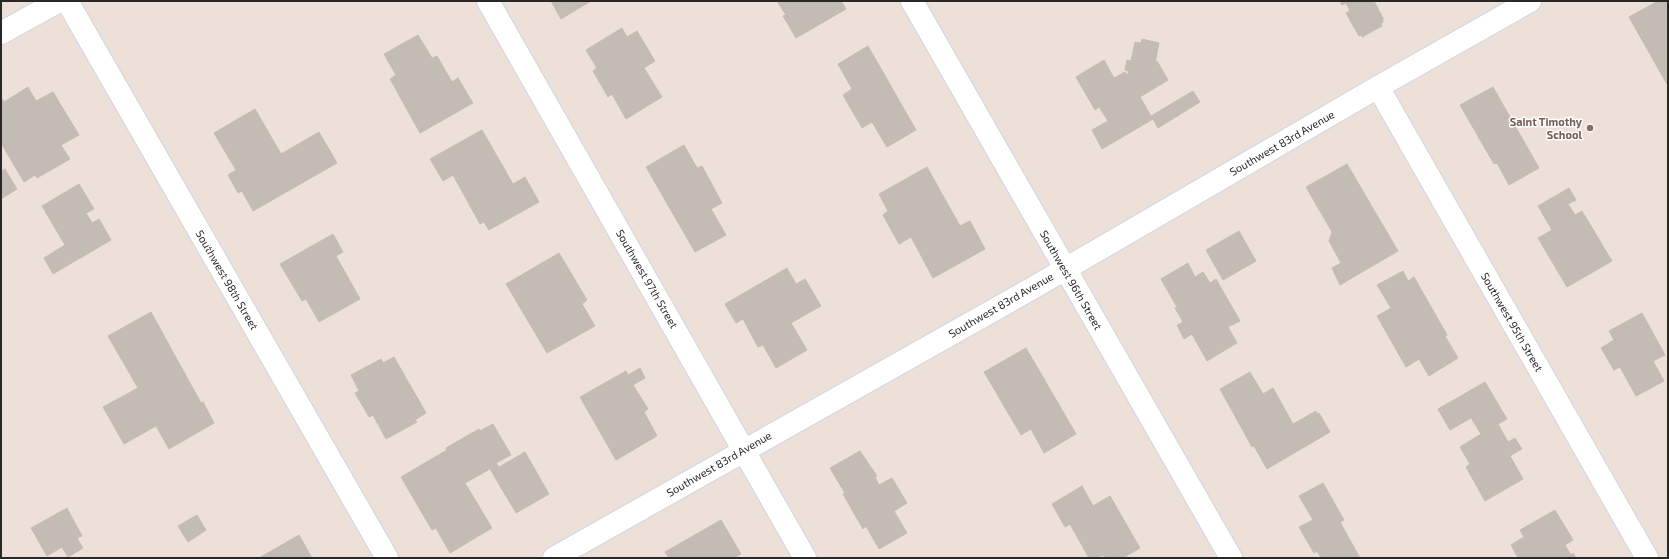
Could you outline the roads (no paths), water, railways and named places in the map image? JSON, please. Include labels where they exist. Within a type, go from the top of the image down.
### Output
[{"type":"street","points":[[1,34],[59,1]]},
{"type":"street","name":"Southwest 98th Street","points":[[67,1],[386,558]]},
{"type":"street","name":"Southwest 97th Street","points":[[488,1],[805,558]]},
{"type":"street","name":"Southwest 96th Street","points":[[912,1],[1231,558]]},
{"type":"street","name":"Southwest 83rd Avenue","points":[[554,558],[1065,269],[1378,87],[1530,1]]},
{"type":"street","name":"Southwest 95th Street","points":[[1378,87],[1646,558]]},
{"type":"place","name":"Saint Timothy School","points":[[1590,128]]}]
